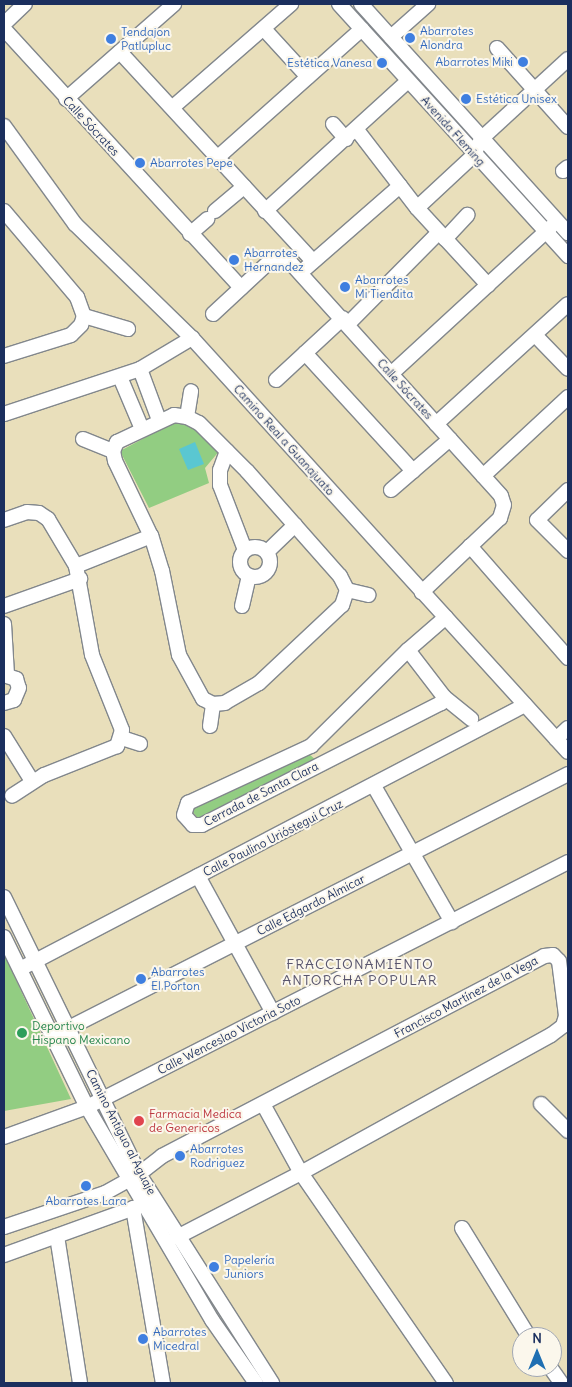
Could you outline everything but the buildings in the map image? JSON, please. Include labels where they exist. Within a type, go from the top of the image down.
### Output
[{"type":"street","points":[[4,24],[25,4]]},
{"type":"street","points":[[66,100],[174,4]]},
{"type":"street","points":[[173,107],[291,4]]},
{"type":"street","name":"Avenida Fleming","points":[[339,4],[474,155],[568,256]]},
{"type":"street","name":"Avenida Fleming","points":[[361,4],[568,233]]},
{"type":"street","points":[[391,37],[428,4]]},
{"type":"street","name":"Calle Sócrates","points":[[4,28],[66,100],[241,288],[269,262],[279,258],[290,261],[346,321],[483,476],[504,505],[500,518],[470,546]]},
{"type":"street","points":[[264,29],[308,77]]},
{"type":"street","points":[[217,158],[362,29]]},
{"type":"street","points":[[497,48],[568,127]]},
{"type":"street","points":[[120,52],[173,107],[265,211],[313,261]]},
{"type":"street","points":[[417,208],[474,155],[482,139],[568,59]]},
{"type":"street","points":[[265,211],[352,134],[408,81]]},
{"type":"street","points":[[333,124],[352,134],[488,285]]},
{"type":"street","name":"Camino Real a Guanajuato","points":[[4,126],[75,224],[192,338],[568,752]]},
{"type":"street","points":[[301,271],[400,186]]},
{"type":"street","points":[[190,234],[244,187]]},
{"type":"street","points":[[4,211],[77,297],[84,316],[81,325],[71,335],[4,356]]},
{"type":"street","points":[[276,380],[467,215]]},
{"type":"street","points":[[391,374],[557,221]]},
{"type":"street","points":[[213,314],[241,288]]},
{"type":"street","points":[[436,424],[568,304]]},
{"type":"street","points":[[84,316],[128,328]]},
{"type":"street","points":[[534,335],[568,369]]},
{"type":"street","points":[[4,414],[140,369],[192,338]]},
{"type":"street","points":[[305,353],[413,471]]},
{"type":"street","points":[[140,369],[159,420]]},
{"type":"street","points":[[120,377],[142,429]]},
{"type":"street","points":[[187,417],[191,391]]},
{"type":"street","points":[[483,476],[568,397]]},
{"type":"street","points":[[174,415],[187,417],[199,423],[227,451],[340,576],[347,590],[342,605],[259,684],[225,703],[213,704],[203,699],[179,655],[162,571],[150,536],[115,461],[113,451],[117,442],[159,420],[174,415]]},
{"type":"street","points":[[83,439],[113,451]]},
{"type":"street","points":[[391,490],[450,439]]},
{"type":"street","points":[[227,451],[220,470],[220,485],[245,550]]},
{"type":"street","points":[[568,490],[537,520],[568,551]]},
{"type":"street","points":[[4,520],[27,512],[38,513],[48,519],[78,573],[92,655],[122,730],[122,738],[117,746],[32,781],[12,796]]},
{"type":"street","points":[[266,552],[295,525]]},
{"type":"street","points":[[4,606],[78,573],[150,536]]},
{"type":"street","points":[[254,546],[266,552],[270,561],[268,570],[259,576],[249,576],[239,564],[245,550],[254,546]]},
{"type":"street","points":[[422,592],[470,546],[568,658]]},
{"type":"street","points":[[242,606],[249,576]]},
{"type":"street","points":[[347,590],[368,595]]},
{"type":"street","name":"Cerrada de Santa Clara","points":[[444,696],[441,704],[202,824],[193,825],[184,815],[188,803],[311,746],[408,650],[446,617]]},
{"type":"street","points":[[4,624],[6,675],[16,679],[19,692],[14,700],[4,703]]},
{"type":"street","points":[[408,650],[444,696],[471,719]]},
{"type":"street","points":[[210,726],[213,704]]},
{"type":"street","name":"Calle Paulino Urióstegui Cruz","points":[[20,969],[374,786],[525,705]]},
{"type":"street","points":[[556,739],[568,728]]},
{"type":"street","points":[[4,736],[32,781]]},
{"type":"street","points":[[122,738],[140,744]]},
{"type":"street","points":[[311,746],[322,763]]},
{"type":"street","name":"Calle Edgardo Almicar","points":[[53,1036],[568,774]]},
{"type":"street","points":[[374,786],[452,922]]},
{"type":"street","name":"Calle Wenceslao Victoria Soto","points":[[4,1138],[87,1107],[273,1014],[568,862]]},
{"type":"street","points":[[198,876],[273,1014]]},
{"type":"street","name":"Camino Antiguo al Aguaje","points":[[4,897],[103,1099],[144,1204],[212,1320],[256,1383]]},
{"type":"street","name":"Camino Antiguo al Aguaje","points":[[4,937],[87,1107],[134,1178]]},
{"type":"street","name":"Francisco Martínez de la Vega","points":[[4,1227],[105,1193],[134,1178],[162,1156],[544,956],[553,955],[559,961],[566,1016],[563,1026],[302,1173],[177,1237]]},
{"type":"street","points":[[263,1104],[302,1173],[446,1383]]},
{"type":"street","points":[[541,1104],[568,1131]]},
{"type":"street","points":[[4,1255],[144,1204],[164,1383]]},
{"type":"street","name":"Camino Antiguo al Aguaje","points":[[144,1204],[177,1237],[272,1383]]},
{"type":"street","points":[[462,1228],[523,1327]]},
{"type":"street","points":[[57,1236],[80,1383]]},
{"type":"green space","points":[[182,418],[221,449],[205,468],[209,483],[149,508],[120,451]]},
{"type":"green space","points":[[309,754],[317,761],[200,821],[189,807]]},
{"type":"green space","name":"Deportivo Hispano Mexicano","points":[[4,954],[10,967],[71,1099],[4,1111]]},
{"type":"water","points":[[195,442],[204,464],[188,470],[179,449]]},
{"type":"place","name":"Abarrotes Alondra","points":[[410,38]]},
{"type":"place","name":"Tendajon Patlupluc","points":[[111,39]]},
{"type":"place","name":"Abarrotes Miki","points":[[523,62]]},
{"type":"place","name":"Estética Vanesa","points":[[382,63]]},
{"type":"place","name":"Estética Unisex","points":[[466,99]]},
{"type":"place","name":"Abarrotes Pepe","points":[[140,163]]},
{"type":"place","name":"Abarrotes Hernandez","points":[[234,260]]},
{"type":"place","name":"Abarrotes Mi Tiendita","points":[[345,287]]},
{"type":"place","name":"Abarrotes El Porton","points":[[141,979]]},
{"type":"place","name":"Deportivo Hispano Mexicano","points":[[22,1033]]},
{"type":"place","name":"Farmacia Medica de Genericos","points":[[139,1121]]},
{"type":"place","name":"Abarrotes Rodriguez","points":[[180,1156]]},
{"type":"place","name":"Abarrotes Lara","points":[[86,1186]]},
{"type":"place","name":"Papelería Juniors","points":[[214,1267]]},
{"type":"place","name":"Abarrotes Micedral","points":[[143,1339]]},
{"type":"district","name":"FRACCIONAMIENTO ANTORCHA POPULAR","points":[[360,972]]}]
